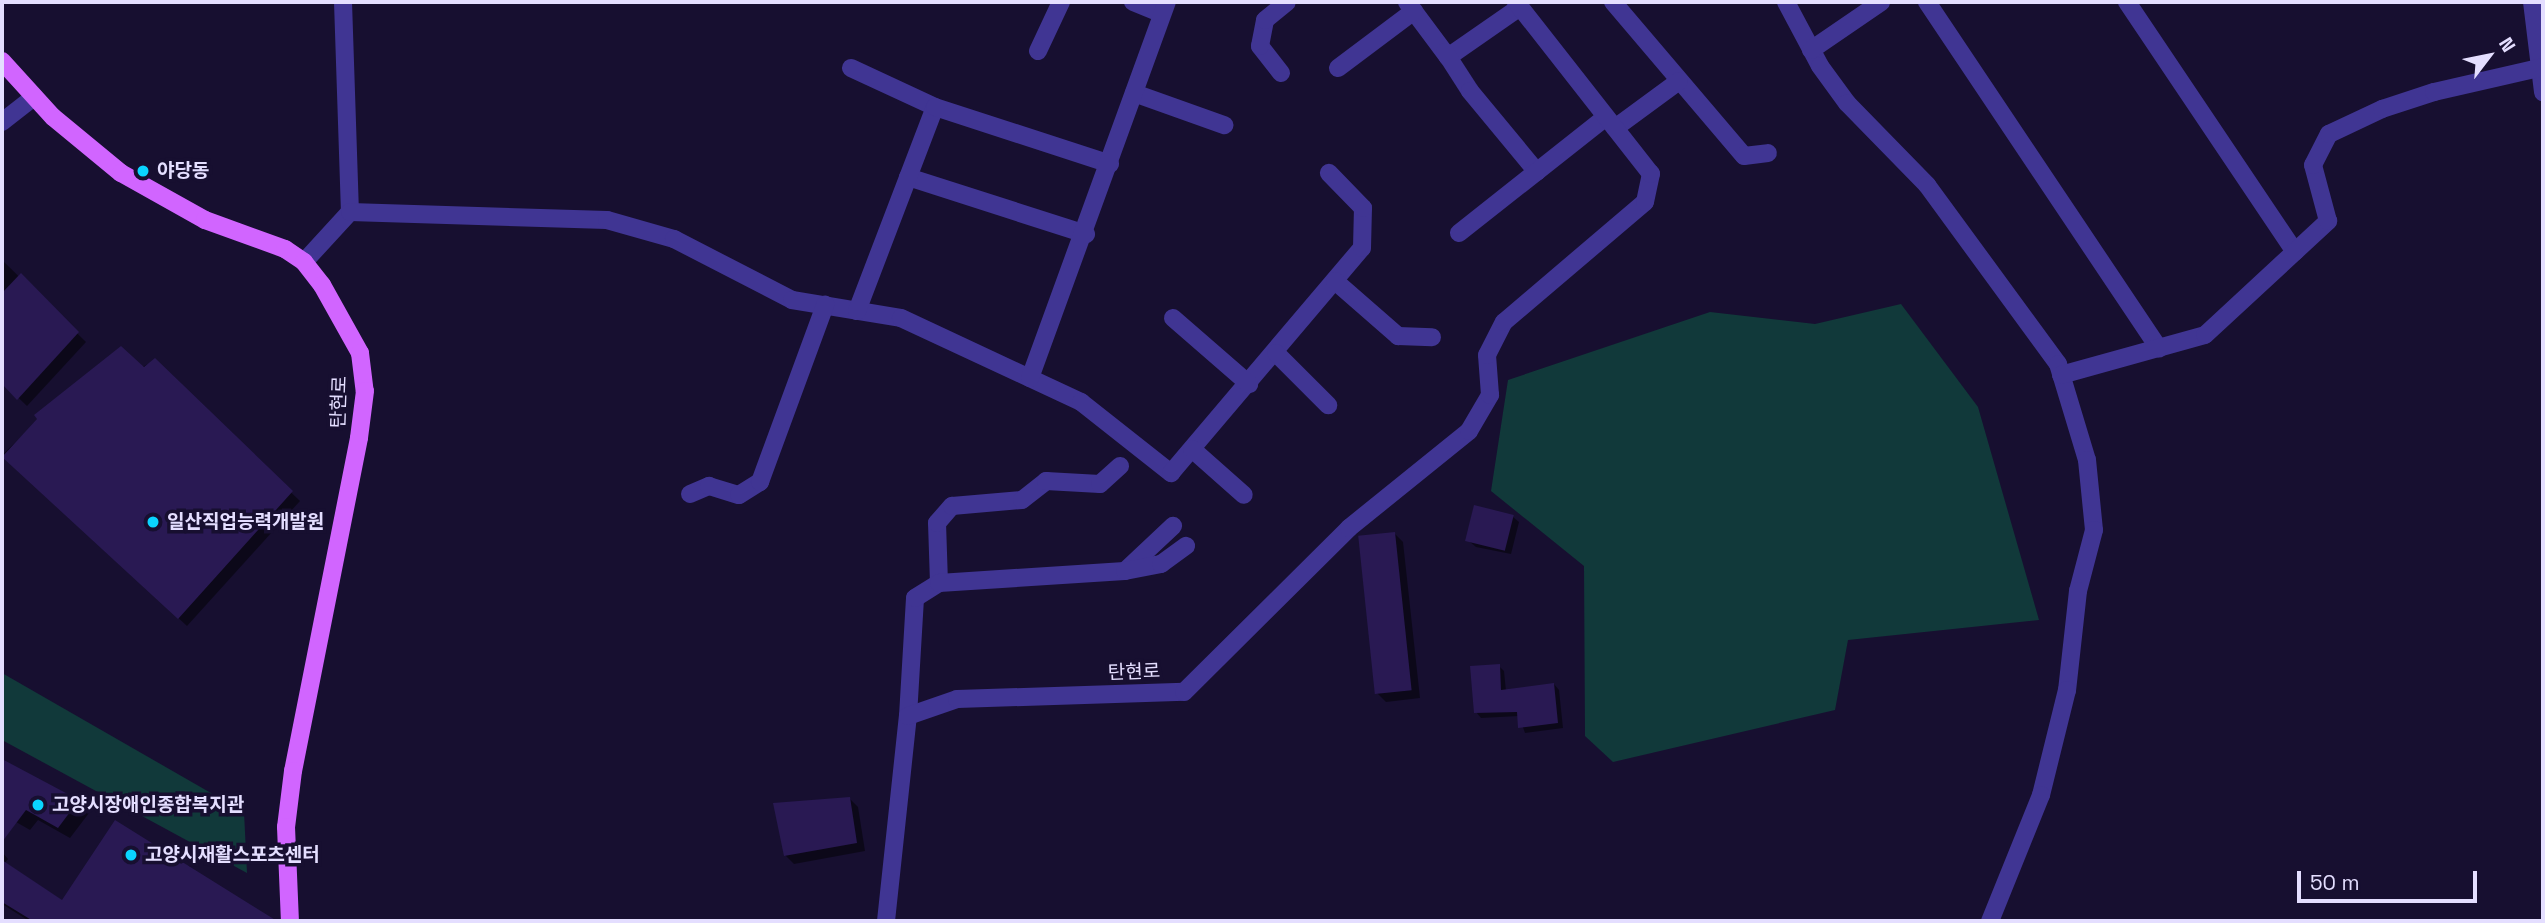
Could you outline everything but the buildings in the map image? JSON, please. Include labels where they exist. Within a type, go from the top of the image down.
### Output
[{"type":"main road","name":"탄현로","points":[[2,61],[34,96],[121,173],[205,220],[285,249],[304,262],[322,285],[360,353],[365,391],[293,771],[286,827],[290,921]]},
{"type":"street","points":[[304,262],[350,212],[342,2]]},
{"type":"street","points":[[1038,51],[1061,2]]},
{"type":"street","points":[[1030,378],[1086,234],[1165,8],[1133,2]]},
{"type":"street","points":[[1281,73],[1260,46],[1265,20],[1287,2]]},
{"type":"street","points":[[1612,2],[1744,156],[1768,153]]},
{"type":"street","points":[[1786,2],[1811,50],[1847,103],[1927,185],[2061,374],[2087,460],[2094,530],[2078,591],[2067,690],[2041,795],[1990,921]]},
{"type":"street","points":[[1811,50],[1881,2]]},
{"type":"street","points":[[1927,2],[2159,348]]},
{"type":"street","points":[[2127,2],[2295,252]]},
{"type":"street","points":[[2532,2],[2543,92]]},
{"type":"street","points":[[1445,52],[1448,57],[1518,4],[1611,122]]},
{"type":"street","points":[[1338,68],[1411,6],[1470,91],[1537,172]]},
{"type":"street","points":[[2061,374],[2205,335],[2328,221],[2313,165],[2329,134],[2421,96],[2541,67]]},
{"type":"street","points":[[851,68],[934,107],[1110,164]]},
{"type":"street","points":[[1459,233],[1537,172],[1611,122],[1679,81]]},
{"type":"street","points":[[1134,93],[1224,125]]},
{"type":"street","points":[[2,122],[34,96]]},
{"type":"street","points":[[858,311],[934,107]]},
{"type":"street","name":"탄현로","points":[[908,716],[957,699],[1184,692],[1349,528],[1469,431],[1490,395],[1487,355],[1504,322],[1645,202],[1651,174],[1611,122]]},
{"type":"street","points":[[350,212],[607,220],[674,239],[792,300],[901,318],[1081,402],[1171,473],[1276,353],[1362,248],[1363,208],[1329,173]]},
{"type":"street","points":[[908,177],[1086,234]]},
{"type":"street","points":[[1335,281],[1398,337],[1432,337]]},
{"type":"street","points":[[690,494],[709,486],[739,495],[760,482],[825,306]]},
{"type":"street","points":[[1173,318],[1249,384]]},
{"type":"street","points":[[1276,353],[1328,405]]},
{"type":"street","points":[[1192,449],[1244,495]]},
{"type":"street","points":[[939,583],[937,523],[952,506],[1022,500],[1046,481],[1100,484],[1120,467]]},
{"type":"street","points":[[1125,571],[1173,526]]},
{"type":"street","points":[[886,921],[908,716],[915,598],[939,583],[1125,571],[1161,564],[1186,546]]},
{"type":"green space","points":[[1901,304],[1978,407],[2039,620],[1848,640],[1835,710],[1613,762],[1585,736],[1584,566],[1491,491],[1508,380],[1710,312],[1815,324]]},
{"type":"green space","points":[[2,673],[244,812],[247,873],[2,740]]},
{"type":"place","name":"야당동","points":[[143,171]]},
{"type":"place","name":"일산직업능력개발원","points":[[153,522]]},
{"type":"place","name":"고양시장애인종합복지관","points":[[38,805]]},
{"type":"place","name":"고양시재활스포츠센터","points":[[131,855]]}]
